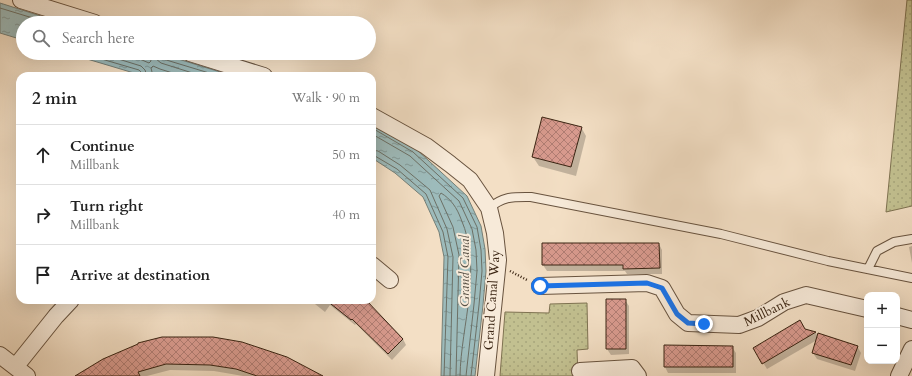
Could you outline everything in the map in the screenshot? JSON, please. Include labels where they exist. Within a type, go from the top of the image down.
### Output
[{"type":"street","points":[[22,0],[73,16]]},
{"type":"street","points":[[213,60],[251,72]]},
{"type":"street","name":"Grand Canal Way","points":[[376,118],[426,146],[450,164],[470,180],[489,208],[495,233],[498,260],[486,376]]},
{"type":"street","points":[[376,268],[390,280]]},
{"type":"street","name":"Millbank","points":[[540,286],[647,283],[662,288],[677,314],[688,323],[739,325],[758,318],[784,302],[806,295],[864,308]]},
{"type":"street","points":[[0,354],[22,371],[56,316],[67,304]]},
{"type":"street","points":[[900,317],[912,320]]},
{"type":"street","points":[[899,376],[912,349]]},
{"type":"street","points":[[580,371],[632,368],[638,376]]},
{"type":"lane","points":[[489,208],[498,201],[507,197],[531,197],[721,234],[828,261],[912,278]]},
{"type":"lane","points":[[868,269],[877,251],[894,242],[912,239]]},
{"type":"path","points":[[496,274],[509,271],[540,286]]},
{"type":"shaded area","points":[[907,0],[912,0],[912,206],[886,212]]},
{"type":"shaded area","points":[[587,303],[588,349],[577,350],[578,376],[500,376],[505,312],[549,313],[550,304]]},
{"type":"water","points":[[0,3],[41,16],[16,16],[16,38],[0,33]]},
{"type":"water","points":[[90,60],[182,60],[220,72],[131,72]]},
{"type":"water","name":"Grand Canal","points":[[376,126],[416,149],[467,196],[481,226],[485,249],[486,271],[475,376],[441,376],[444,257],[439,232],[423,197],[395,173],[376,161]]},
{"type":"building","points":[[542,117],[582,127],[571,167],[532,157]]},
{"type":"building","points":[[542,243],[659,243],[660,268],[623,269],[623,265],[542,265]]},
{"type":"building","points":[[606,299],[626,299],[626,349],[606,349]]},
{"type":"building","points":[[331,304],[370,304],[403,339],[388,354],[352,319],[351,320]]},
{"type":"building","points":[[800,320],[805,329],[816,332],[762,364],[753,348]]},
{"type":"building","points":[[818,333],[858,346],[851,365],[812,353]]},
{"type":"building","points":[[162,337],[213,337],[242,342],[287,357],[323,376],[257,376],[236,369],[210,365],[166,364],[138,372],[140,376],[75,376],[103,359],[138,343]]},
{"type":"building","points":[[664,345],[733,346],[733,367],[664,367]]},
{"type":"route","points":[[540,286],[647,283],[662,288],[677,314],[688,323],[704,324]]}]
